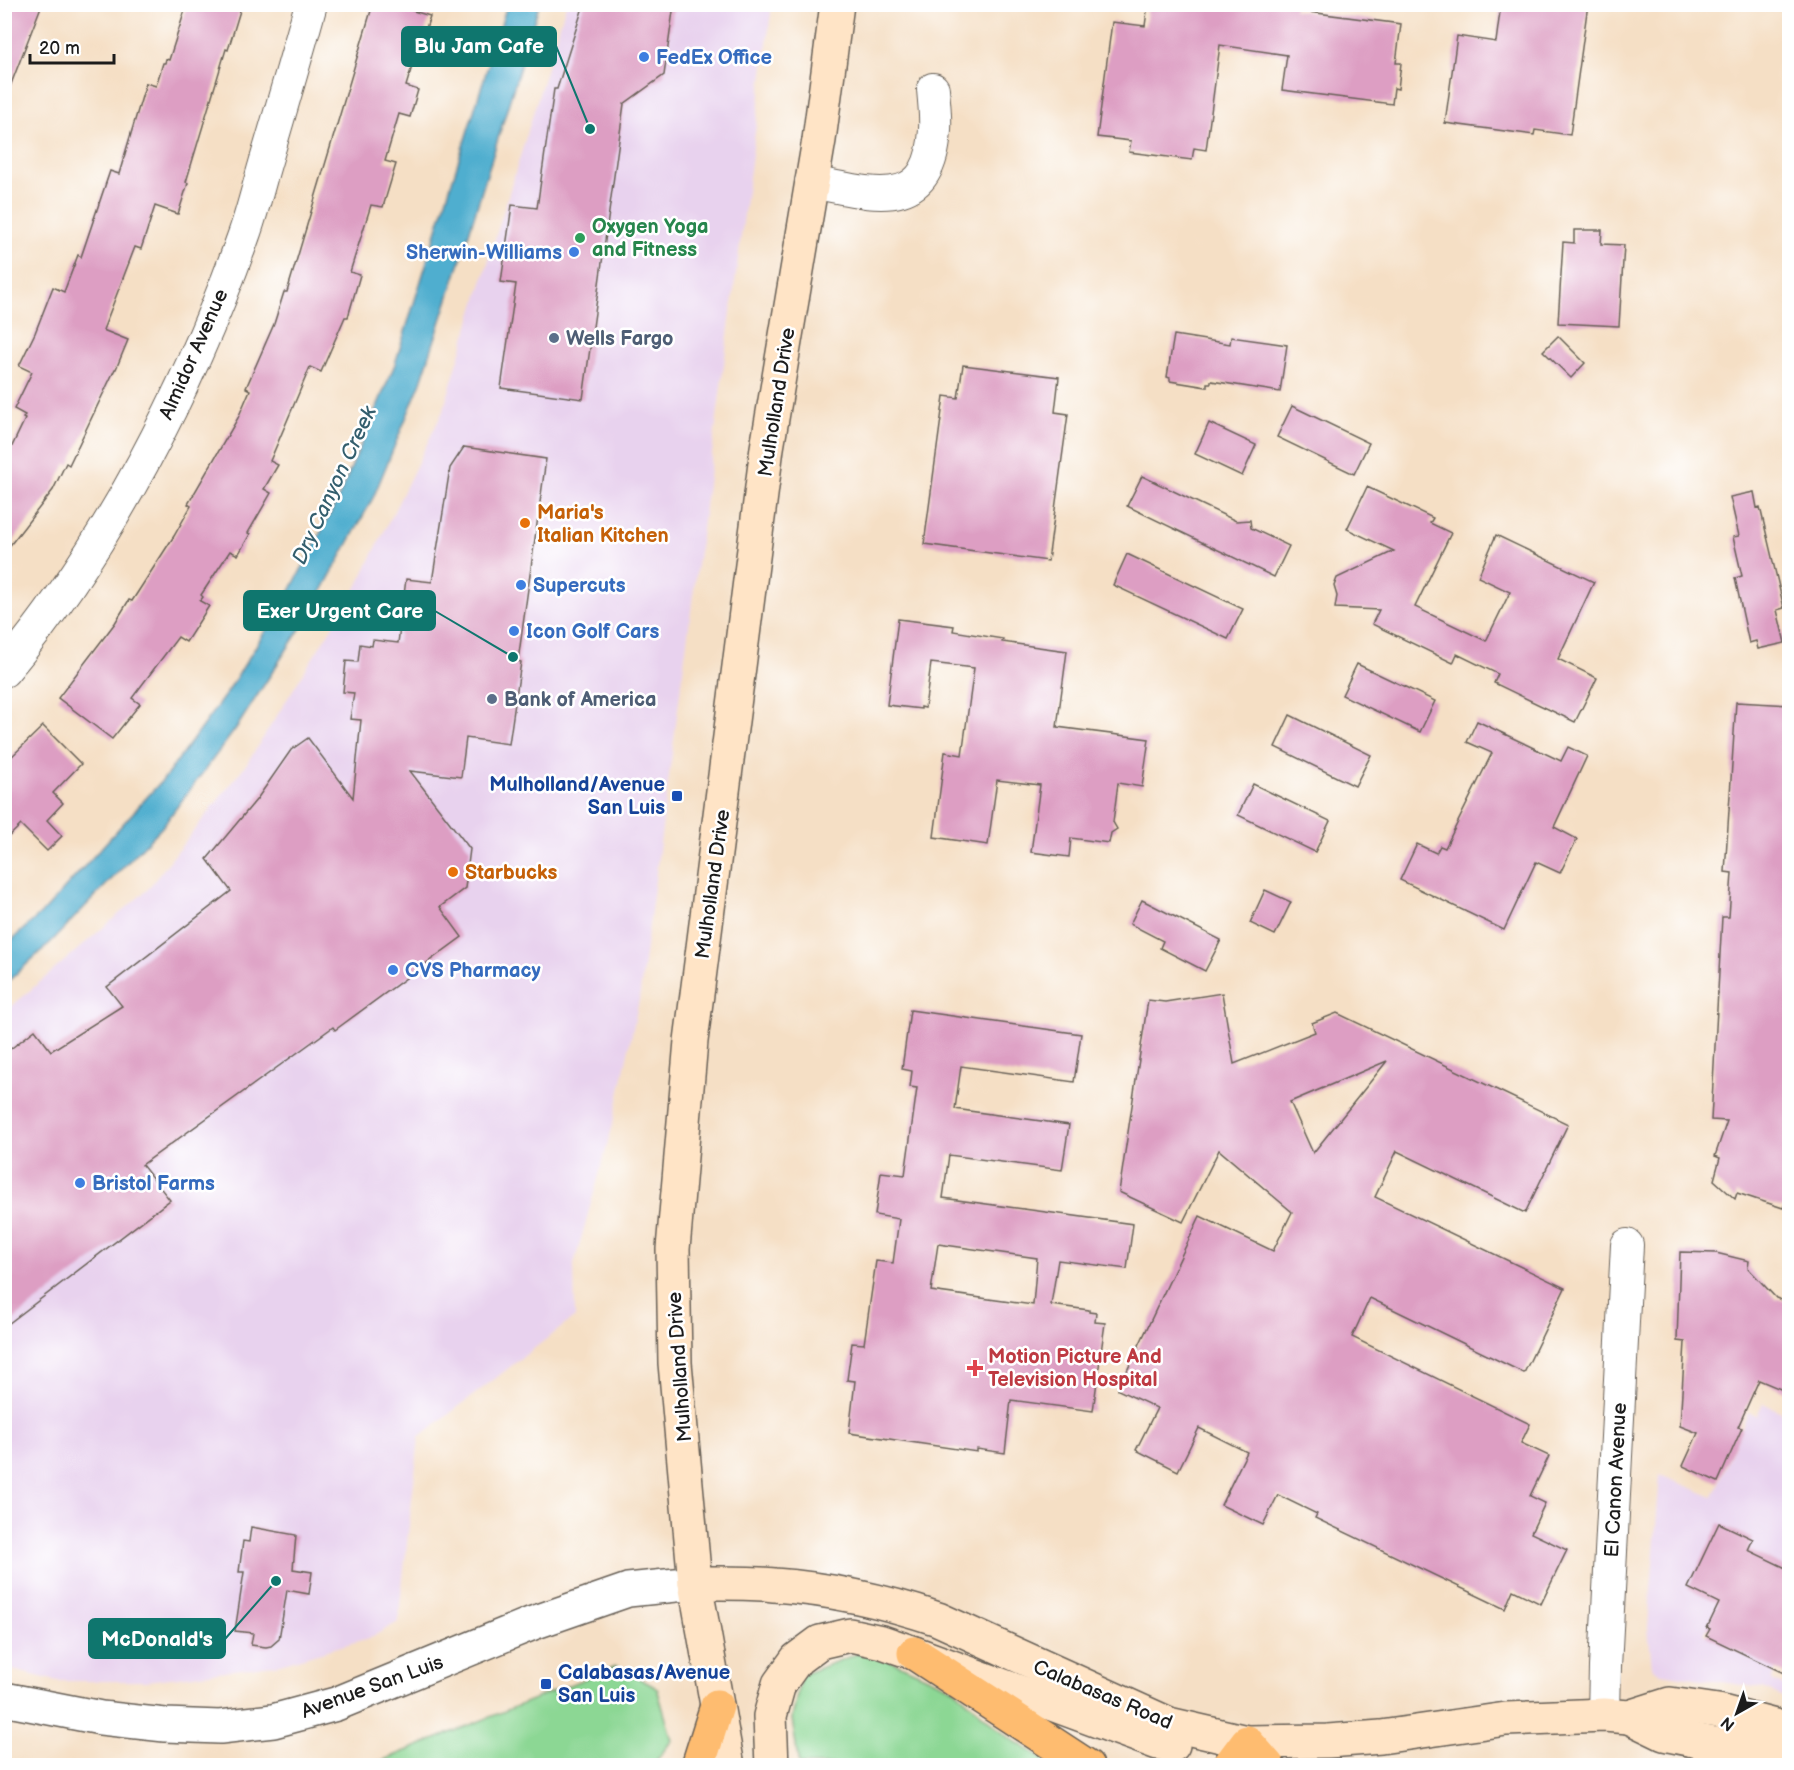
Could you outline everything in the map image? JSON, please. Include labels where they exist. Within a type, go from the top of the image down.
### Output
[{"type":"highway","points":[[914,1653],[1087,1766]]},
{"type":"highway","points":[[698,1766],[717,1706]]},
{"type":"main road","name":"Mulholland Drive","points":[[728,1766],[695,1583],[675,1364],[673,1250],[691,1041],[767,448],[812,182],[837,4]]},
{"type":"main road","name":"Calabasas Road","points":[[695,1583],[773,1584],[841,1593],[907,1608],[938,1619],[1054,1674],[1248,1758],[1328,1742],[1381,1737],[1506,1719],[1617,1716],[1670,1704],[1718,1711],[1790,1731]]},
{"type":"main road","points":[[772,1766],[770,1716],[779,1684],[797,1659],[820,1642],[850,1635],[882,1642],[914,1653],[1158,1743],[1194,1747],[1248,1758]]},
{"type":"main road","name":"Calabasas Road","points":[[1617,1716],[1664,1734],[1768,1755],[1790,1763]]},
{"type":"street","name":"Almidor Avenue","points":[[4,671],[30,640],[79,570],[139,471],[201,343],[244,234],[311,4]]},
{"type":"street","points":[[812,182],[892,193],[906,190],[916,184],[926,170],[932,153],[935,130],[933,89]]},
{"type":"street","name":"El Canon Avenue","points":[[1617,1716],[1605,1667],[1628,1245]]},
{"type":"street","name":"Avenue San Luis","points":[[4,1699],[101,1718],[165,1725],[220,1727],[273,1721],[336,1704],[533,1623],[628,1590],[695,1583]]},
{"type":"shaded area","points":[[566,5],[772,5],[639,1000],[612,1128],[574,1264],[575,1317],[419,1437],[398,1622],[372,1637],[280,1664],[147,1681],[57,1681],[5,1668],[5,1012],[147,890],[248,762],[357,587],[443,411]]},
{"type":"shaded area","points":[[1763,1403],[1789,1416],[1789,1570],[1748,1550],[1752,1539],[1729,1528],[1698,1591],[1720,1602],[1704,1634],[1741,1653],[1779,1664],[1772,1681],[1789,1689],[1789,1699],[1762,1688],[1661,1673],[1652,1667],[1648,1628],[1660,1475],[1713,1497],[1748,1413],[1757,1416]]},
{"type":"green space","points":[[867,1650],[954,1689],[1006,1736],[1053,1765],[799,1765],[792,1719],[801,1675]]},
{"type":"green space","points":[[616,1666],[657,1688],[672,1740],[653,1765],[348,1765],[381,1761]]},
{"type":"water","points":[[507,5],[539,5],[421,382],[373,498],[307,618],[237,727],[162,827],[51,942],[5,984],[5,946],[46,909],[167,775],[228,691],[289,593],[337,501],[395,364]]},
{"type":"building","points":[[4,4],[42,4],[6,97],[4,97]]},
{"type":"building","points":[[187,4],[242,4],[228,50],[226,49],[178,214],[155,206],[141,249],[135,247],[103,330],[128,340],[116,369],[69,465],[66,463],[53,490],[4,553],[4,463],[25,419],[23,418],[25,415],[14,409],[32,372],[19,366],[53,287],[64,292],[78,255],[81,257],[110,171],[119,174],[146,83],[156,86],[163,63],[166,59],[169,60]]},
{"type":"building","points":[[373,4],[390,4],[430,16],[406,86],[418,90],[410,117],[399,114],[385,161],[396,164],[383,207],[371,205],[350,272],[360,275],[348,317],[345,317],[321,372],[310,367],[270,461],[278,465],[264,489],[271,493],[248,533],[250,534],[238,555],[230,551],[201,595],[203,597],[200,601],[209,606],[186,642],[178,637],[132,698],[140,704],[112,739],[58,698],[115,623],[129,600],[132,601],[174,536],[191,506],[188,504],[238,418],[250,390],[246,388],[274,324],[284,292],[287,292]]},
{"type":"building","points":[[584,4],[674,4],[664,75],[624,104],[583,399],[501,388],[516,284],[501,282],[512,205],[537,208],[554,89],[557,89]]},
{"type":"building","points":[[1148,4],[1295,4],[1294,10],[1401,24],[1396,63],[1401,63],[1398,89],[1394,88],[1392,104],[1282,90],[1287,55],[1220,45],[1206,150],[1194,148],[1192,160],[1129,152],[1131,141],[1097,137],[1112,22],[1145,26]]},
{"type":"building","points":[[1501,4],[1588,4],[1570,135],[1535,130],[1534,135],[1445,123],[1457,36],[1496,42]]},
{"type":"building","points":[[1574,230],[1602,230],[1601,244],[1624,245],[1619,326],[1558,323],[1563,242],[1574,243]]},
{"type":"building","points":[[1174,335],[1230,344],[1231,337],[1287,345],[1280,392],[1211,381],[1207,383],[1207,387],[1170,381],[1167,377]]},
{"type":"building","points":[[1558,336],[1585,363],[1571,378],[1543,351]]},
{"type":"building","points":[[963,365],[1059,377],[1055,412],[1068,414],[1048,561],[924,544],[944,396],[958,398]]},
{"type":"building","points":[[1292,406],[1369,443],[1354,474],[1277,437]]},
{"type":"building","points":[[1209,423],[1256,445],[1242,476],[1195,454]]},
{"type":"building","points":[[464,447],[546,459],[509,744],[466,738],[461,777],[410,771],[470,849],[465,888],[440,907],[462,937],[335,1030],[333,1027],[142,1165],[170,1200],[4,1327],[4,1054],[35,1030],[51,1051],[122,1006],[107,987],[231,891],[207,859],[257,799],[291,750],[308,738],[353,798],[361,720],[350,719],[354,693],[343,692],[346,661],[358,662],[360,644],[372,646],[373,640],[398,643],[406,579],[432,582],[450,468]]},
{"type":"building","points":[[1142,476],[1236,521],[1250,520],[1251,528],[1289,546],[1274,577],[1127,506]]},
{"type":"building","points":[[1367,487],[1433,518],[1430,523],[1451,533],[1415,607],[1486,641],[1510,592],[1478,577],[1496,535],[1594,582],[1558,659],[1597,678],[1575,722],[1494,683],[1498,674],[1457,654],[1453,663],[1372,624],[1379,610],[1335,608],[1337,596],[1334,586],[1337,578],[1394,551],[1347,529]]},
{"type":"building","points":[[1754,492],[1757,508],[1760,507],[1784,608],[1777,610],[1785,643],[1758,649],[1756,641],[1749,643],[1735,578],[1742,576],[1733,537],[1739,536],[1730,497]]},
{"type":"building","points":[[1127,554],[1243,609],[1228,639],[1113,585]]},
{"type":"building","points":[[898,619],[954,626],[953,631],[1003,639],[1002,642],[1067,651],[1057,727],[1149,739],[1142,787],[1118,783],[1113,822],[1117,829],[1111,833],[1109,843],[1071,838],[1069,857],[1031,852],[1040,785],[997,780],[988,845],[934,837],[945,752],[962,755],[974,668],[931,663],[925,708],[887,705]]},
{"type":"building","points":[[1357,664],[1435,701],[1420,732],[1342,695]]},
{"type":"building","points":[[1736,702],[1790,705],[1790,1203],[1786,1202],[1783,1208],[1737,1193],[1735,1199],[1714,1180],[1720,1158],[1715,1156],[1727,1121],[1711,1120],[1722,917],[1729,917],[1732,873],[1725,872]]},
{"type":"building","points":[[1290,715],[1371,755],[1355,786],[1275,747]]},
{"type":"building","points":[[1477,721],[1561,761],[1568,747],[1587,756],[1554,827],[1577,839],[1560,873],[1536,862],[1504,930],[1400,880],[1417,844],[1436,853],[1440,846],[1445,848],[1492,753],[1467,742]]},
{"type":"building","points":[[43,726],[81,764],[53,793],[63,803],[47,820],[62,836],[47,851],[21,825],[4,841],[4,764]]},
{"type":"building","points":[[1253,784],[1330,821],[1315,852],[1238,815]]},
{"type":"building","points":[[1265,890],[1291,902],[1275,935],[1250,923]]},
{"type":"building","points":[[1142,900],[1221,940],[1205,971],[1160,948],[1163,941],[1130,924]]},
{"type":"building","points":[[1222,993],[1234,1064],[1315,1032],[1312,1023],[1337,1013],[1568,1124],[1525,1213],[1397,1151],[1375,1197],[1565,1288],[1524,1373],[1370,1298],[1352,1337],[1530,1424],[1521,1443],[1549,1456],[1530,1496],[1545,1503],[1531,1533],[1567,1550],[1541,1604],[1513,1590],[1505,1609],[1315,1518],[1317,1514],[1278,1495],[1263,1525],[1221,1505],[1247,1452],[1199,1428],[1178,1471],[1136,1450],[1157,1408],[1118,1390],[1200,1216],[1273,1251],[1292,1212],[1219,1150],[1183,1222],[1119,1192],[1148,1000],[1165,1002]],"holes":[[[1387,1061],[1313,1153],[1290,1102]]]},
{"type":"building","points":[[910,1010],[1081,1034],[1074,1082],[961,1066],[955,1109],[1069,1125],[1062,1170],[949,1155],[943,1198],[1133,1224],[1127,1269],[1058,1260],[1051,1305],[1089,1310],[1089,1312],[1096,1313],[1095,1322],[1105,1323],[1093,1411],[1011,1400],[1005,1453],[977,1449],[977,1452],[849,1433],[855,1381],[847,1380],[852,1343],[864,1344],[876,1261],[893,1263],[899,1219],[875,1215],[881,1172],[905,1175],[917,1088],[910,1087],[912,1071],[902,1069]],"holes":[[[938,1244],[1037,1258],[1033,1305],[931,1291]]]},
{"type":"building","points":[[1680,1252],[1716,1253],[1749,1261],[1748,1268],[1776,1298],[1790,1303],[1790,1393],[1759,1380],[1738,1427],[1742,1428],[1718,1482],[1683,1466],[1698,1433],[1680,1426],[1685,1342],[1677,1341]]},
{"type":"building","points":[[1719,1523],[1753,1539],[1748,1550],[1790,1570],[1790,1676],[1706,1636],[1710,1629],[1707,1628],[1719,1603],[1688,1588]]},
{"type":"building","points":[[251,1527],[296,1535],[293,1569],[312,1572],[309,1594],[287,1590],[279,1639],[266,1647],[251,1645],[253,1633],[235,1631],[244,1572],[239,1572],[243,1541],[249,1542]]},
{"type":"place","name":"FedEx Office","points":[[644,57]]},
{"type":"place","name":"Blu Jam Cafe","points":[[590,129]]},
{"type":"place","name":"Oxygen Yoga and Fitness","points":[[580,238]]},
{"type":"place","name":"Sherwin-Williams","points":[[574,252]]},
{"type":"place","name":"Wells Fargo","points":[[554,338]]},
{"type":"place","name":"Maria's Italian Kitchen","points":[[525,523]]},
{"type":"place","name":"Supercuts","points":[[521,585]]},
{"type":"place","name":"Icon Golf Cars","points":[[514,631]]},
{"type":"place","name":"Exer Urgent Care","points":[[513,657]]},
{"type":"place","name":"Bank of America","points":[[492,699]]},
{"type":"place","name":"Mulholland/Avenue San Luis","points":[[677,796]]},
{"type":"place","name":"Starbucks","points":[[453,872]]},
{"type":"place","name":"CVS Pharmacy","points":[[393,970]]},
{"type":"place","name":"Bristol Farms","points":[[80,1183]]},
{"type":"place","name":"Motion Picture And Television Hospital","points":[[975,1368]]},
{"type":"place","name":"McDonald's","points":[[276,1581]]},
{"type":"place","name":"Calabasas/Avenue San Luis","points":[[546,1684]]},
{"type":"water label","name":"Dry Canyon Creek","points":[[334,485]]}]
